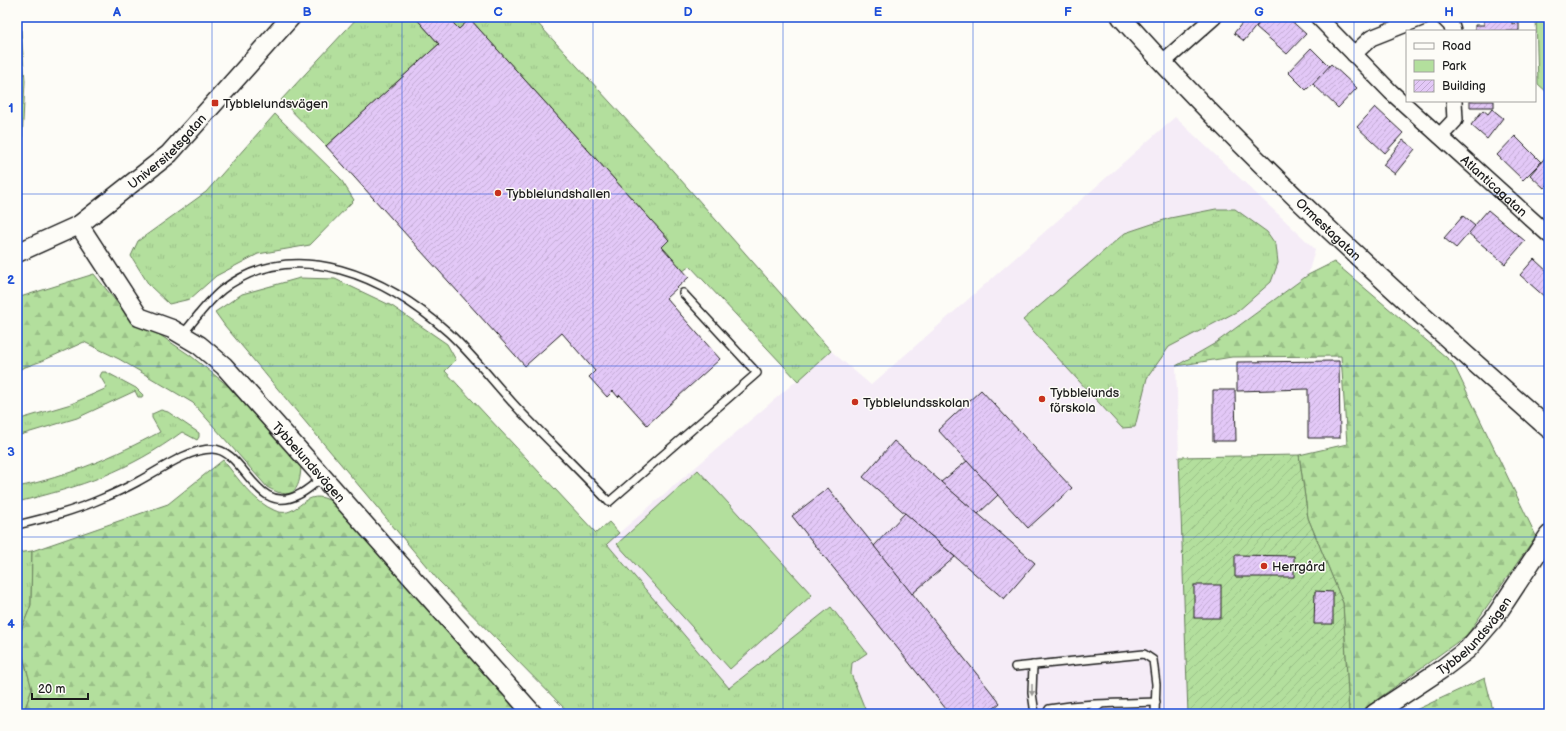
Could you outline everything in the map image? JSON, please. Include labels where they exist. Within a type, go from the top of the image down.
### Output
[{"type":"street","name":"Universitetsgatan","points":[[17,253],[79,225],[168,154],[291,17]]},
{"type":"street","name":"Ormestagatan","points":[[1121,17],[1162,64],[1276,180],[1549,429]]},
{"type":"street","points":[[1162,64],[1214,17]]},
{"type":"street","name":"Atlanticagatan","points":[[1318,17],[1391,92],[1549,235]]},
{"type":"street","points":[[1354,54],[1371,38],[1424,17]]},
{"type":"street","points":[[1443,17],[1451,25],[1453,30]]},
{"type":"street","points":[[1440,136],[1454,120],[1454,102]]},
{"type":"street","name":"Tybbelundsvägen","points":[[79,225],[140,317],[182,335],[199,345],[224,366],[324,476],[533,714]]},
{"type":"street","name":"Tybbelundsvägen","points":[[1374,714],[1442,669],[1468,649],[1493,620],[1549,535]]},
{"type":"lane","points":[[182,335],[211,300],[223,290],[238,280],[272,268],[303,264],[327,266],[367,278],[418,307],[449,333],[522,413],[609,502],[757,373],[683,293]]},
{"type":"lane","points":[[17,525],[70,512],[137,483],[194,452],[207,449],[219,449],[229,455],[257,487],[268,496],[282,499],[298,495],[324,476]]},
{"type":"lane","points":[[1015,667],[1144,654],[1153,660],[1156,684],[1156,714]]},
{"type":"lane","points":[[1033,665],[1032,693],[1035,714]]},
{"type":"lane","points":[[1046,714],[1049,709],[1078,704],[1100,705],[1156,702]]},
{"type":"lane","points":[[1089,714],[1100,705]]},
{"type":"shaded area","name":"Tybblelundsskolan","points":[[1175,117],[1315,249],[1308,275],[1214,344],[1176,366],[1188,714],[570,714],[526,670],[529,613],[606,544],[831,351],[871,385]]},
{"type":"green space","points":[[17,17],[20,17],[25,81],[19,202],[17,206]]},
{"type":"green space","points":[[358,17],[415,17],[439,44],[326,146],[281,100]]},
{"type":"green space","points":[[447,17],[532,17],[666,163],[831,351],[798,381],[690,266],[683,271],[662,247],[669,240],[470,19],[459,29]]},
{"type":"green space","points":[[1536,17],[1549,17],[1549,94],[1538,84]]},
{"type":"green space","points":[[275,114],[340,178],[354,200],[310,245],[258,254],[216,276],[190,299],[169,304],[149,285],[131,256],[138,241],[206,192]]},
{"type":"green space","points":[[1216,209],[1235,209],[1267,232],[1276,245],[1278,263],[1271,282],[1238,311],[1169,347],[1147,378],[1135,427],[1122,428],[1023,320],[1125,233],[1170,218]]},
{"type":"green space","points":[[1334,262],[1453,363],[1536,536],[1467,635],[1357,714],[1349,714],[1343,603],[1308,518],[1299,455],[1347,444],[1341,356],[1232,357],[1176,366],[1214,344],[1308,275]]},
{"type":"green space","points":[[94,274],[123,310],[191,356],[227,385],[301,466],[299,483],[293,492],[288,494],[282,493],[267,487],[193,403],[119,359],[84,342],[42,361],[17,370],[17,298]]},
{"type":"green space","points":[[300,278],[335,279],[392,306],[447,344],[456,360],[445,371],[596,533],[609,522],[619,533],[607,544],[729,688],[831,607],[867,653],[852,663],[851,674],[867,714],[570,714],[438,580],[225,326],[215,312],[242,294]]},
{"type":"green space","points":[[102,372],[106,372],[136,388],[143,395],[142,397],[138,397],[135,391],[77,418],[17,436],[17,420],[71,404],[107,388],[100,376]]},
{"type":"green space","points":[[161,410],[168,412],[199,433],[197,440],[182,432],[143,457],[104,476],[83,484],[17,502],[17,487],[73,472],[160,432],[152,418],[152,414]]},
{"type":"green space","points":[[1299,455],[1308,518],[1343,603],[1349,714],[1188,714],[1179,457]]},
{"type":"green space","points":[[223,460],[253,496],[260,502],[276,511],[291,511],[309,499],[316,497],[324,498],[334,503],[521,714],[23,714],[32,689],[18,638],[31,605],[32,551],[168,504]]},
{"type":"green space","points":[[698,470],[812,595],[730,669],[617,544]]},
{"type":"green space","points":[[32,551],[31,605],[18,638],[32,689],[23,714],[17,714],[17,553]]},
{"type":"green space","points":[[1485,678],[1494,714],[1407,714]]},
{"type":"building","name":"Tybblelundshallen","points":[[415,17],[447,17],[459,29],[470,19],[669,240],[662,247],[689,277],[666,298],[720,359],[647,425],[620,395],[618,397],[613,391],[607,397],[589,377],[595,371],[562,333],[525,366],[326,146],[439,44]]},
{"type":"building","points":[[1247,17],[1259,17],[1262,19],[1244,41],[1234,33]]},
{"type":"building","points":[[1264,17],[1287,17],[1306,34],[1287,54],[1256,27]]},
{"type":"building","points":[[1484,17],[1512,17],[1512,24],[1519,23],[1519,30],[1475,30],[1475,25],[1484,25]]},
{"type":"building","points":[[1311,48],[1330,67],[1306,90],[1288,72]]},
{"type":"building","points":[[1331,64],[1357,88],[1338,108],[1313,84]]},
{"type":"building","points":[[1470,102],[1494,102],[1494,107],[1470,107]]},
{"type":"building","points":[[1375,107],[1403,133],[1385,153],[1357,127]]},
{"type":"building","points":[[1492,109],[1503,118],[1487,139],[1471,125],[1483,110],[1488,114]]},
{"type":"building","points":[[1515,136],[1541,162],[1523,180],[1497,155]]},
{"type":"building","points":[[1403,140],[1415,149],[1395,174],[1383,165]]},
{"type":"building","points":[[1549,153],[1549,183],[1544,188],[1530,175]]},
{"type":"building","points":[[1488,210],[1525,241],[1505,264],[1468,233]]},
{"type":"building","points":[[1463,216],[1475,226],[1456,248],[1444,238]]},
{"type":"building","points":[[1534,259],[1549,273],[1549,295],[1546,298],[1520,275]]},
{"type":"building","points":[[1339,361],[1340,438],[1308,438],[1308,389],[1237,391],[1237,362]]},
{"type":"building","points":[[981,390],[1072,488],[1028,528],[938,430]]},
{"type":"building","points":[[1213,390],[1235,390],[1236,441],[1213,441]]},
{"type":"building","points":[[894,441],[1035,563],[1004,599],[863,477]]},
{"type":"building","points":[[967,461],[998,495],[978,514],[941,482]]},
{"type":"building","points":[[828,488],[1000,703],[987,714],[950,714],[792,516]]},
{"type":"building","points":[[905,513],[955,557],[912,594],[874,546]]},
{"type":"building","name":"Herrgård","points":[[1235,555],[1294,556],[1294,577],[1235,577]]},
{"type":"building","points":[[1194,585],[1221,585],[1221,618],[1194,618]]},
{"type":"building","points":[[1315,591],[1333,592],[1333,624],[1314,624]]},
{"type":"place","name":"Tybblelundsvägen","points":[[215,103]]},
{"type":"place","name":"Tybblelundshallen","points":[[498,193]]},
{"type":"place","name":"Tybblelunds förskola","points":[[1042,399]]},
{"type":"place","name":"Tybblelundsskolan","points":[[855,402]]},
{"type":"place","name":"Herrgård","points":[[1264,566]]}]
